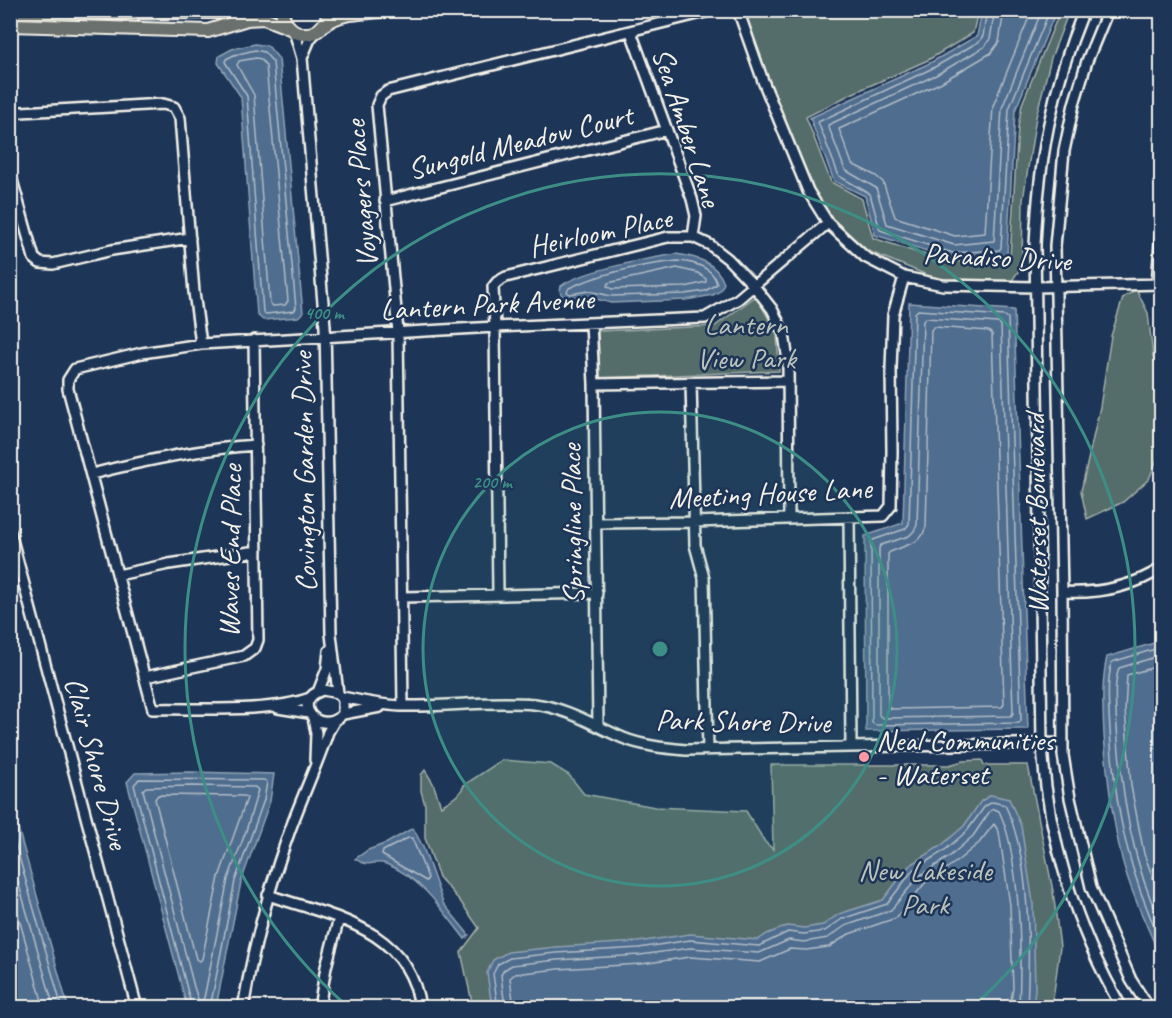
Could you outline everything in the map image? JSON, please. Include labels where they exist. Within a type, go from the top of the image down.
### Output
[{"type":"main road","points":[[12,21],[235,10]]},
{"type":"main road","points":[[282,10],[285,22],[292,30]]},
{"type":"main road","points":[[320,28],[329,10]]},
{"type":"main road","points":[[12,21],[208,31],[247,20],[264,18],[305,34],[320,28],[331,19],[355,13],[389,10]]},
{"type":"street","name":"Voyagers Place","points":[[399,705],[402,597],[398,332],[377,105],[381,96],[388,92],[714,10]]},
{"type":"street","name":"Paradiso Drive","points":[[738,10],[763,81],[808,191],[828,223],[865,256],[904,277],[943,285],[1036,287],[1159,284]]},
{"type":"street","name":"Waterset Boulevard","points":[[1084,10],[1068,49],[1054,94],[1044,142],[1038,191],[1035,244],[1042,744],[1044,776],[1059,852],[1072,895],[1087,936],[1122,1008]]},
{"type":"street","name":"Waterset Boulevard","points":[[1108,10],[1087,61],[1074,104],[1064,151],[1055,246],[1058,286],[1057,373],[1063,743],[1070,798],[1092,887],[1131,980],[1149,1008]]},
{"type":"street","points":[[302,58],[310,39],[320,28]]},
{"type":"street","name":"Covington Garden Drive","points":[[243,1008],[257,932],[268,895],[328,732],[339,717],[344,705],[340,695],[331,634],[325,336],[302,58],[292,30]]},
{"type":"street","name":"Sea Amber Lane","points":[[631,32],[692,199],[696,216],[693,237]]},
{"type":"street","points":[[10,116],[21,112],[163,104],[174,107],[180,118],[194,292],[201,344]]},
{"type":"street","name":"Sungold Meadow Court","points":[[385,201],[667,130]]},
{"type":"street","points":[[10,173],[34,258],[40,263],[53,264],[112,250],[190,238]]},
{"type":"street","points":[[1159,284],[1161,217]]},
{"type":"street","name":"Lantern Park Avenue","points":[[264,706],[153,709],[68,389],[68,380],[75,369],[142,353],[201,344],[398,332],[705,318],[738,299],[828,223]]},
{"type":"street","name":"Heirloom Place","points":[[495,327],[493,287],[496,282],[506,277],[668,237],[693,237],[710,245],[728,259],[754,286],[772,309],[784,334],[788,361],[789,519]]},
{"type":"street","name":"Meeting House Lane","points":[[596,523],[883,516],[891,506],[892,315],[904,277]]},
{"type":"street","name":"Springline Place","points":[[591,323],[594,384],[598,725]]},
{"type":"street","points":[[495,327],[498,594]]},
{"type":"street","name":"Waves End Place","points":[[145,677],[234,659],[250,653],[258,640],[254,340]]},
{"type":"street","points":[[594,384],[788,381]]},
{"type":"street","points":[[691,383],[695,545],[704,578],[708,750]]},
{"type":"street","points":[[92,474],[153,458],[256,445]]},
{"type":"street","points":[[849,517],[851,747]]},
{"type":"street","name":"Clair Shore Drive","points":[[10,532],[137,1008]]},
{"type":"street","points":[[118,575],[169,564],[257,551]]},
{"type":"street","points":[[1062,592],[1102,591],[1128,585],[1161,568]]},
{"type":"street","points":[[402,597],[597,593]]},
{"type":"street","name":"Covington Garden Drive","points":[[313,774],[316,733],[308,704],[327,669],[331,634]]},
{"type":"street","points":[[264,706],[296,702],[328,690],[340,695]]},
{"type":"street","name":"Park Shore Drive","points":[[340,695],[356,701],[399,705],[534,704],[557,709],[598,725],[623,738],[650,747],[686,750],[1063,743]]},
{"type":"street","name":"Park Shore Drive","points":[[339,717],[399,705]]},
{"type":"street","points":[[264,706],[311,716],[324,722],[339,717]]},
{"type":"street","points":[[268,895],[368,930],[390,947],[405,965],[412,978],[420,1008]]},
{"type":"street","points":[[319,1008],[326,967],[339,918]]},
{"type":"green space","points":[[742,11],[978,11],[973,33],[928,60],[806,117],[831,182],[862,199],[873,238],[934,257],[980,262],[1010,257],[1018,127],[1022,104],[1060,11],[1069,11],[1051,58],[1036,117],[1023,200],[1022,266],[1011,282],[937,279],[863,249],[829,217],[812,189]]},
{"type":"green space","points":[[1136,289],[1148,313],[1153,356],[1161,379],[1161,450],[1149,479],[1123,502],[1087,519],[1081,491],[1100,407],[1111,336],[1123,298]]},
{"type":"green space","name":"Lantern View Park","points":[[756,296],[777,334],[779,371],[600,378],[598,331],[715,326]]},
{"type":"green space","name":"New Lakeside Park","points":[[502,760],[551,764],[569,775],[584,794],[655,807],[746,811],[765,842],[773,849],[771,765],[949,765],[963,761],[982,760],[984,765],[1028,765],[1053,891],[1060,947],[1052,1007],[473,1007],[461,952],[479,928],[439,877],[425,838],[425,805],[421,791],[421,775],[425,770],[433,783],[441,806],[458,795],[464,785]]},
{"type":"water","points":[[982,11],[1056,11],[1015,111],[1007,255],[953,259],[875,235],[865,196],[834,181],[810,118],[930,63],[977,36]]},
{"type":"water","points":[[255,44],[268,46],[279,59],[303,313],[298,317],[263,320],[257,315],[241,97],[218,63],[219,56],[232,49]]},
{"type":"water","points":[[676,254],[698,259],[711,265],[724,283],[720,291],[713,295],[686,300],[611,303],[589,297],[566,301],[560,291],[561,286],[583,275]]},
{"type":"water","points":[[909,303],[1014,310],[1028,729],[866,731],[865,536],[903,523]]},
{"type":"water","points":[[1162,641],[1161,958],[1130,884],[1118,844],[1107,766],[1103,696],[1107,657]]},
{"type":"water","points":[[135,773],[274,774],[270,801],[241,882],[216,1007],[187,1007],[127,782]]},
{"type":"water","points":[[991,795],[1009,799],[1021,826],[1033,903],[1035,989],[1033,1007],[492,1007],[487,973],[493,960],[508,952],[638,942],[690,934],[758,940],[787,926],[804,928],[823,925],[839,914],[883,900],[909,866],[942,845],[964,826],[981,801]]},
{"type":"water","points":[[11,803],[68,1007],[11,1007]]},
{"type":"water","points":[[413,828],[423,847],[443,903],[469,935],[465,939],[440,906],[410,877],[386,864],[368,864],[355,859],[368,850],[387,843]]},
{"type":"place","name":"Neal Communities - Waterset","points":[[864,757]]}]
